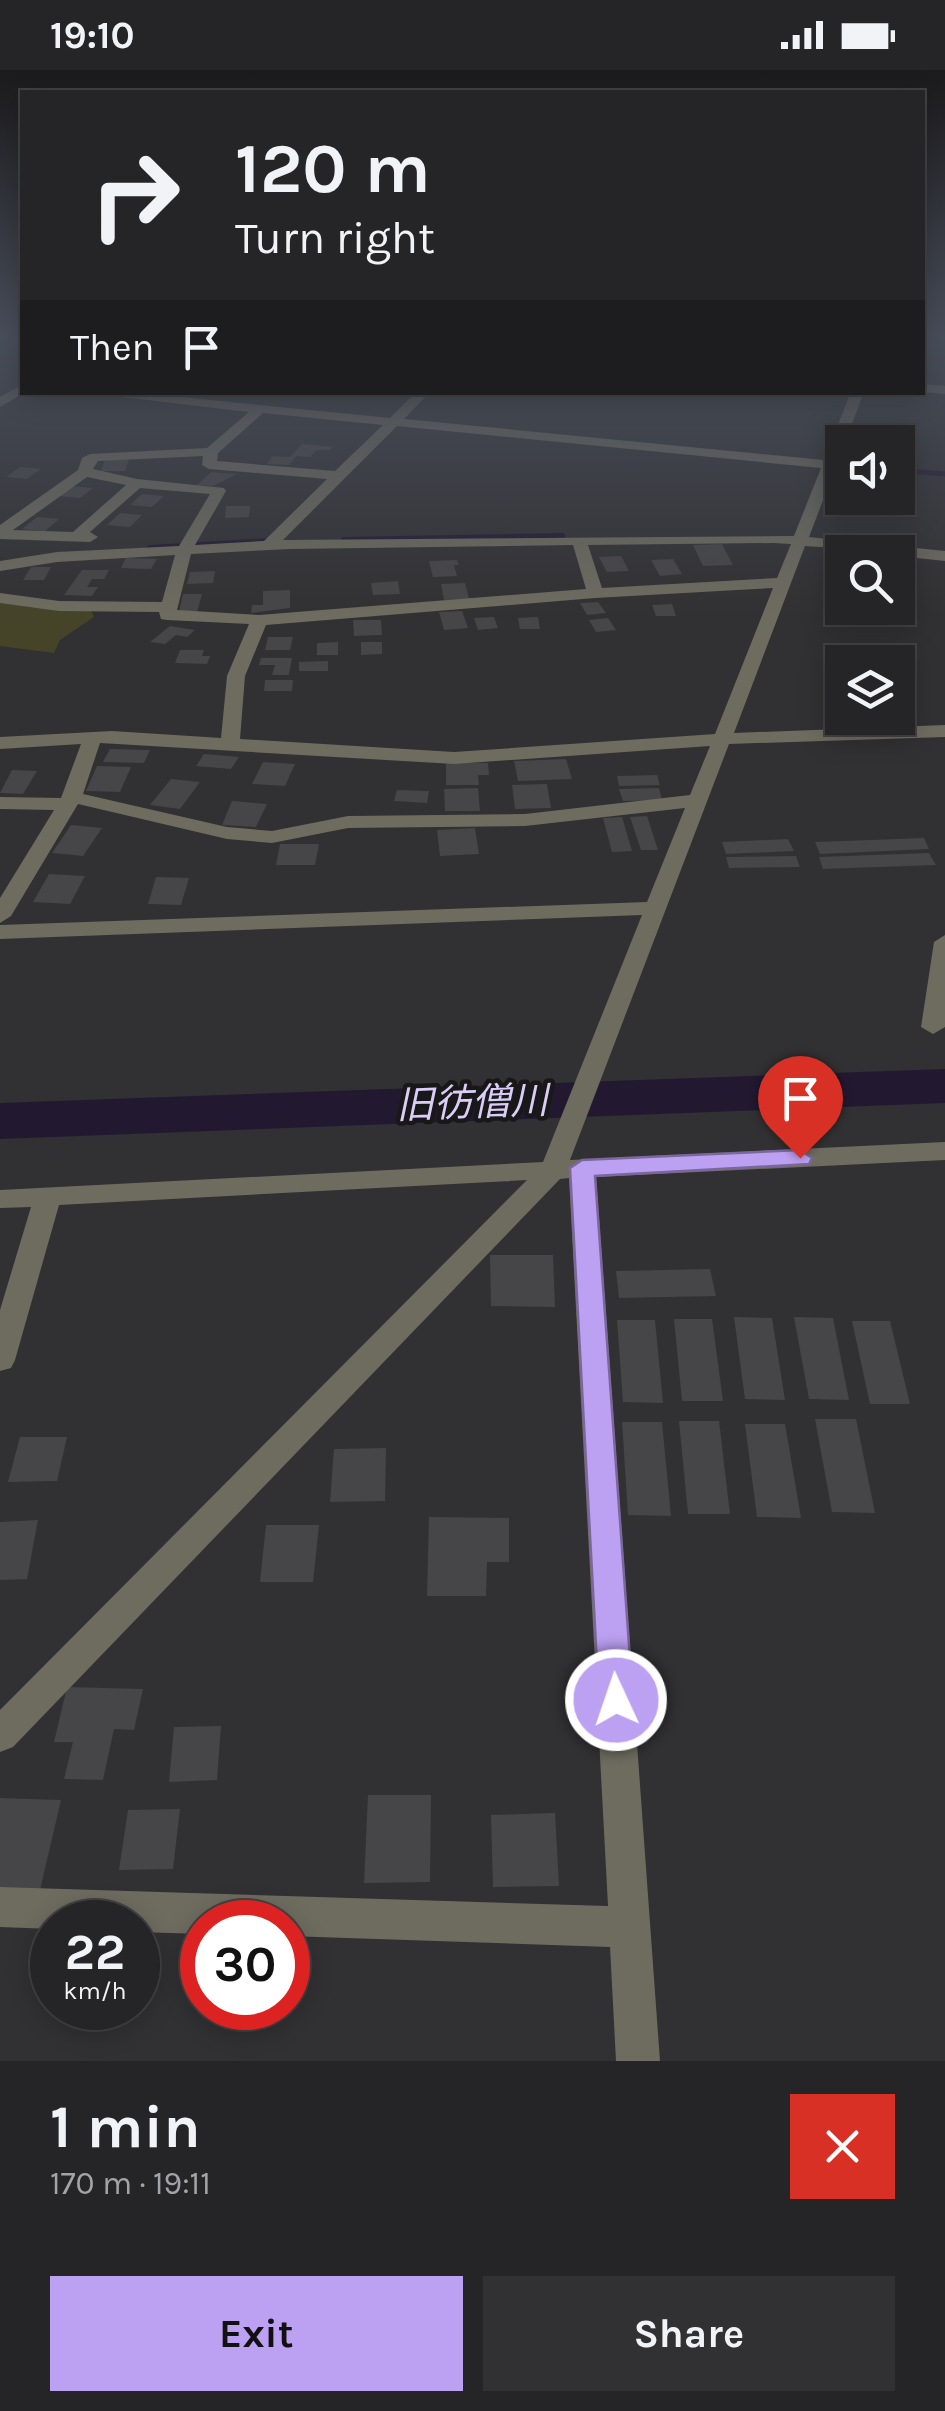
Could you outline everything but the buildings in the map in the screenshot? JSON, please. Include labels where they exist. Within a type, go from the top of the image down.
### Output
[{"type":"street","points":[[178,484],[239,430]]},
{"type":"street","points":[[269,545],[386,430]]},
{"type":"street","points":[[474,430],[825,465]]},
{"type":"street","points":[[86,472],[87,461],[113,454],[210,458],[339,476]]},
{"type":"street","points":[[0,533],[49,499],[64,482],[86,472],[137,483],[219,491],[186,545],[167,615],[259,620],[595,593],[782,584]]},
{"type":"street","points":[[638,2061],[568,1169],[657,908],[825,475]]},
{"type":"street","points":[[77,536],[137,483]]},
{"type":"street","points":[[0,506],[28,511]]},
{"type":"street","points":[[0,533],[186,545],[798,540],[945,556]]},
{"type":"street","points":[[580,540],[595,593]]},
{"type":"street","points":[[0,566],[186,545]]},
{"type":"street","points":[[0,598],[59,606],[168,607]]},
{"type":"street","points":[[230,744],[236,676],[259,620]]},
{"type":"street","points":[[0,743],[93,737],[454,758],[722,739],[945,731]]},
{"type":"street","points":[[0,916],[69,800],[93,737]]},
{"type":"street","points":[[0,803],[69,800],[227,833],[272,837],[348,822],[525,820],[699,800]]},
{"type":"street","points":[[0,932],[657,908]]},
{"type":"street","points":[[933,1027],[945,942]]},
{"type":"street","points":[[0,1199],[945,1151]]},
{"type":"street","points":[[0,1735],[568,1169]]},
{"type":"street","points":[[0,1360],[48,1196]]},
{"type":"street","points":[[0,1907],[630,1927]]},
{"type":"shaded area","points":[[0,599],[89,606],[94,617],[60,640],[54,653],[0,646]]},
{"type":"waterway","points":[[915,471],[945,474]]},
{"type":"waterway","points":[[344,540],[562,536]]},
{"type":"waterway","points":[[150,548],[269,541]]},
{"type":"waterway","name":"旧彷僧川","points":[[0,1121],[945,1086]]},
{"type":"route","points":[[616,1700],[582,1168],[800,1158]]}]
